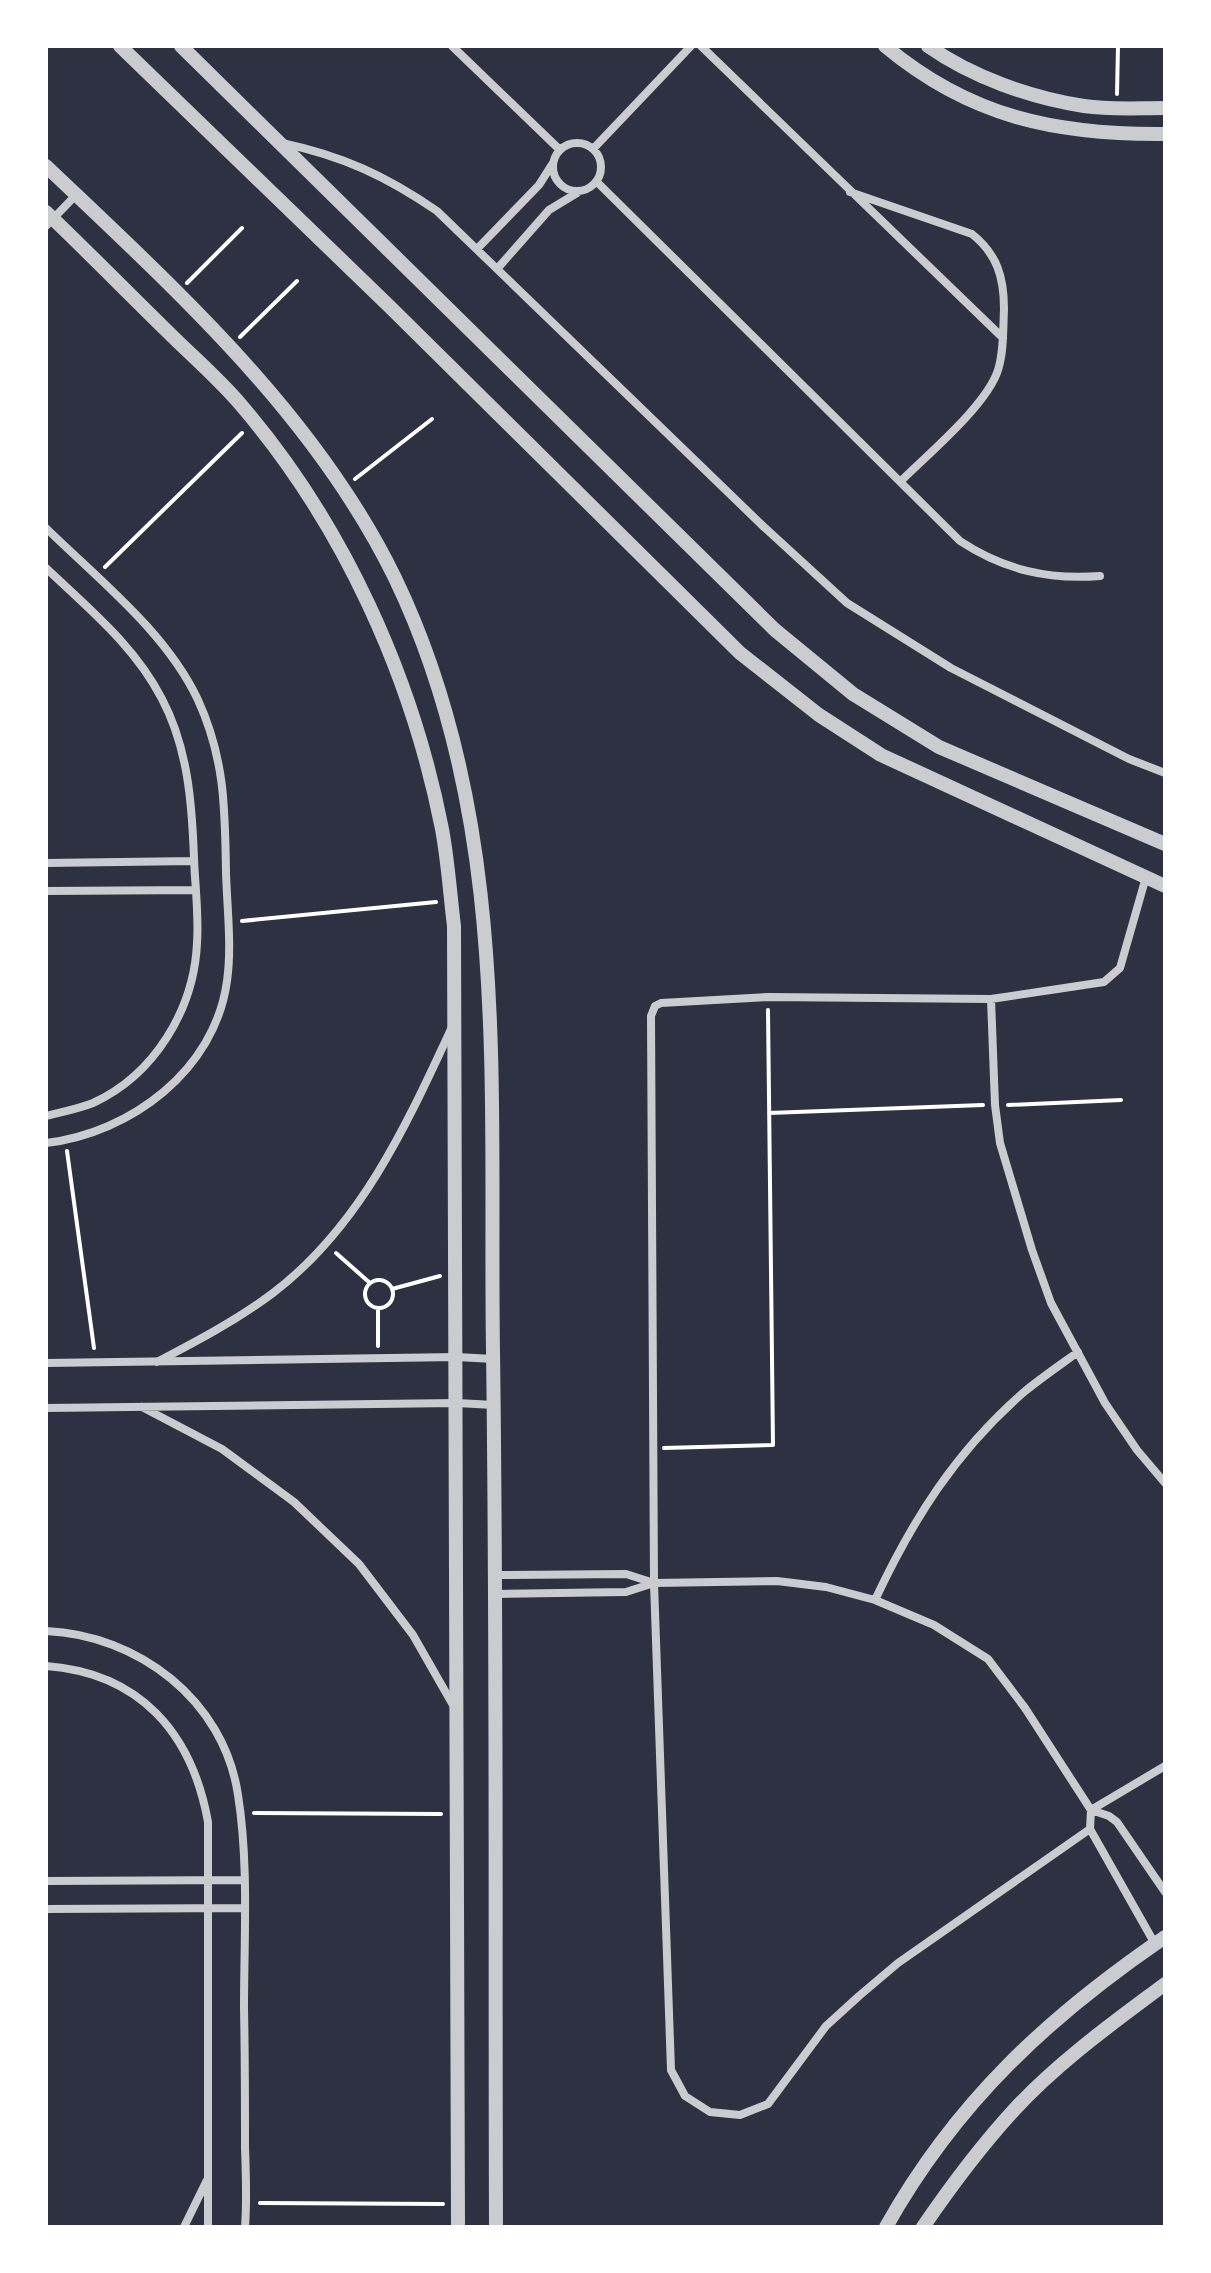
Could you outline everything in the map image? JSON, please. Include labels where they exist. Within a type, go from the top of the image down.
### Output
[{"type":"street","points":[[120,46],[740,653],[819,715],[881,755],[1165,886]]},
{"type":"street","points":[[181,46],[775,630],[853,694],[939,747],[1165,844]]},
{"type":"street","points":[[452,46],[560,150]]},
{"type":"street","points":[[593,149],[691,46]]},
{"type":"street","points":[[701,46],[1003,338]]},
{"type":"street","points":[[885,46],[914,70],[948,91],[987,108],[1053,127],[1085,132],[1165,134]]},
{"type":"street","points":[[928,46],[991,80],[1055,100],[1086,106],[1165,108]]},
{"type":"street","points":[[280,142],[322,152],[363,167],[401,186],[437,211],[847,603],[951,668],[1129,759],[1165,773]]},
{"type":"street","points":[[477,249],[539,185],[560,150],[578,143],[593,149],[602,163],[597,182],[549,210],[497,269]]},
{"type":"street","points":[[553,163],[558,182],[569,190],[582,191]]},
{"type":"street","points":[[46,166],[177,293],[262,382],[312,443],[343,489],[393,576],[425,648],[450,722],[467,795],[482,898],[489,982],[494,1405],[496,2227]]},
{"type":"street","points":[[597,182],[960,541],[994,561],[1045,576],[1100,576]]},
{"type":"street","points":[[850,192],[972,234],[996,259],[1002,275],[1003,338],[997,373],[989,389],[901,481]]},
{"type":"street","points":[[76,195],[48,219],[239,402],[295,477],[334,539],[367,602],[396,669],[419,737],[442,831],[454,926],[458,2227]]},
{"type":"street","points":[[46,528],[142,623],[173,659],[197,699],[214,743],[224,789],[228,923],[227,981],[218,1018],[201,1051],[177,1080],[142,1109],[102,1130],[66,1141],[46,1143]]},
{"type":"street","points":[[46,568],[119,637],[143,666],[163,699],[187,771],[197,944],[193,979],[183,1009],[167,1039],[146,1065],[121,1087],[91,1103],[46,1116]]},
{"type":"street","points":[[46,863],[194,861]]},
{"type":"street","points":[[1090,1829],[898,1963],[859,1996],[826,2026],[768,2104],[740,2115],[710,2112],[685,2096],[671,2070],[654,1583],[651,1016],[655,1006],[661,1003],[768,997],[991,999],[1104,982],[1114,975],[1124,954],[1146,877]]},
{"type":"street","points":[[46,891],[196,890]]},
{"type":"street","points":[[991,999],[995,1105],[1000,1143],[1051,1303],[1105,1403],[1137,1450],[1165,1483]]},
{"type":"street","points":[[157,1362],[219,1329],[274,1292],[325,1244],[372,1183],[414,1108],[454,1022]]},
{"type":"street","points":[[875,1600],[902,1541],[937,1487],[970,1446],[1025,1392],[1078,1352]]},
{"type":"street","points":[[46,1363],[493,1359]]},
{"type":"street","points":[[46,1408],[494,1405]]},
{"type":"street","points":[[142,1407],[222,1449],[294,1502],[359,1564],[413,1635],[457,1713]]},
{"type":"street","points":[[494,1575],[626,1574],[654,1583]]},
{"type":"street","points":[[495,1594],[626,1592],[654,1583],[777,1581],[826,1587],[875,1600],[934,1625],[988,1659],[1025,1708],[1091,1810],[1090,1829],[1160,1941],[1061,2014],[1014,2057],[971,2102],[886,2227]]},
{"type":"street","points":[[46,1631],[96,1638],[130,1651],[162,1670],[190,1695],[212,1724],[228,1758],[238,1794],[243,1880],[245,2227]]},
{"type":"street","points":[[46,1666],[87,1673],[119,1686],[147,1705],[171,1729],[190,1757],[202,1788],[208,1822],[208,2227]]},
{"type":"street","points":[[1091,1810],[1165,1766]]},
{"type":"street","points":[[1091,1810],[1117,1822],[1165,1892]]},
{"type":"street","points":[[46,1881],[243,1880]]},
{"type":"street","points":[[46,1909],[244,1908]]},
{"type":"street","points":[[923,2227],[964,2168],[1015,2108],[1088,2041],[1165,1984]]},
{"type":"street","points":[[184,2227],[209,2176]]},
{"type":"path","points":[[1117,108],[1118,46]]},
{"type":"path","points":[[177,293],[242,228]]},
{"type":"path","points":[[229,347],[297,281]]},
{"type":"path","points":[[343,489],[432,419]]},
{"type":"path","points":[[95,577],[254,421]]},
{"type":"path","points":[[228,923],[450,901]]},
{"type":"path","points":[[654,1448],[773,1445],[768,997]]},
{"type":"path","points":[[769,1113],[1121,1100]]},
{"type":"path","points":[[66,1141],[96,1362]]},
{"type":"path","points":[[325,1244],[370,1283]]},
{"type":"path","points":[[392,1289],[456,1271]]},
{"type":"path","points":[[375,1281],[385,1281],[392,1289],[390,1302],[378,1308],[368,1303],[367,1287],[375,1281]]},
{"type":"path","points":[[378,1308],[378,1358]]},
{"type":"path","points":[[239,1813],[458,1814]]},
{"type":"path","points":[[246,2203],[459,2204]]}]
